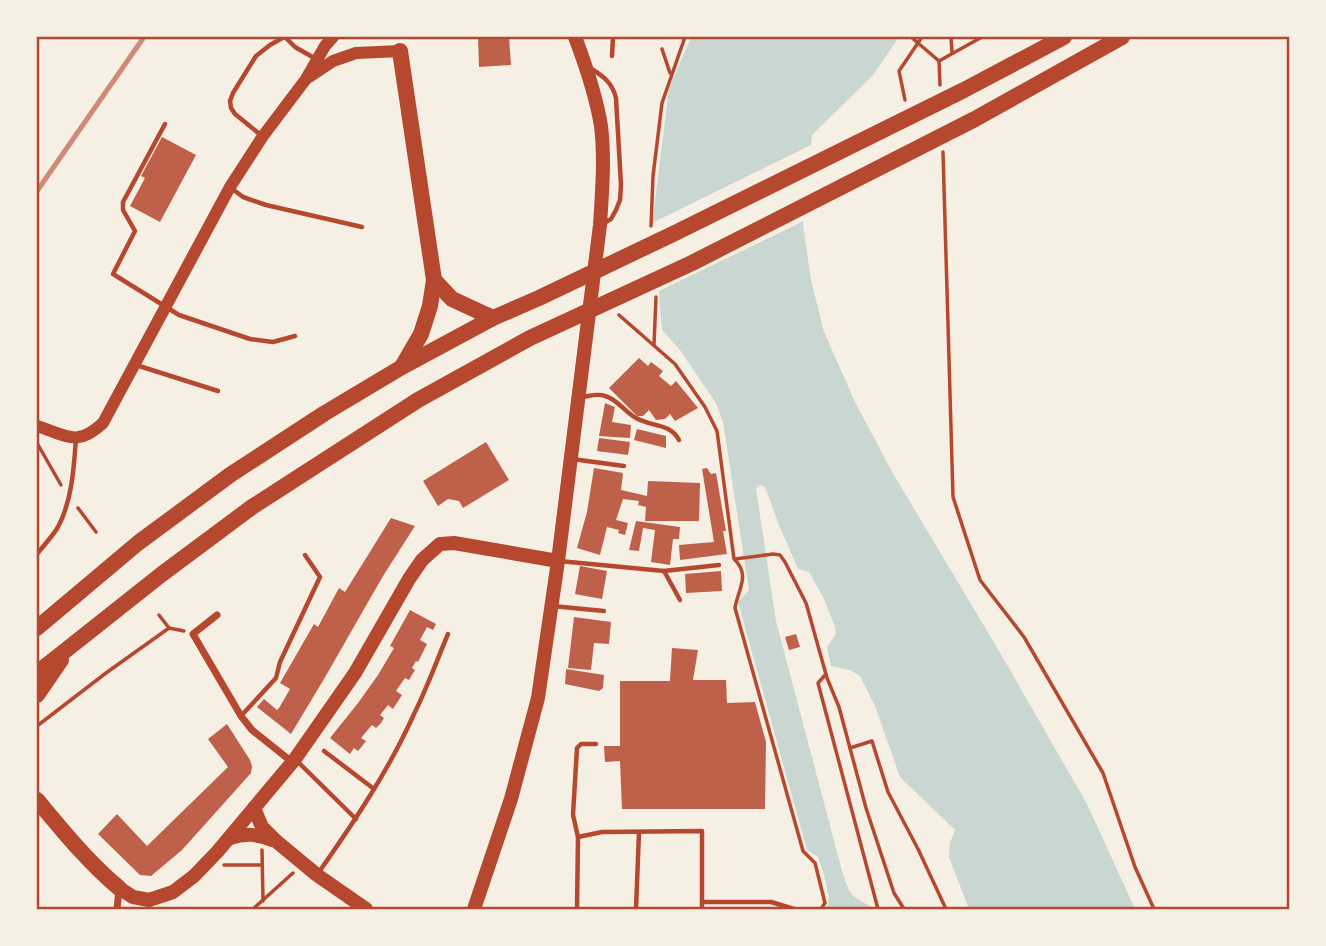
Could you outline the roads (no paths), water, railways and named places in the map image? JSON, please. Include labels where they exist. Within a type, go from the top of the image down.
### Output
[{"type":"main road","points":[[474,909],[511,799],[538,698],[600,225],[603,172],[601,128],[593,89],[575,37]]},
{"type":"main road","points":[[37,628],[138,543],[230,475],[402,367],[493,318],[675,233],[964,90],[1064,37]]},
{"type":"main road","points":[[37,673],[173,565],[275,492],[418,400],[530,338],[692,262],[975,119],[1122,37]]},
{"type":"main road","points":[[399,44],[434,280],[430,306],[421,334],[402,367]]},
{"type":"main road","points":[[434,280],[452,299],[493,318]]},
{"type":"main road","points":[[37,800],[73,843],[119,888],[146,904],[173,892],[194,876],[230,838],[293,761],[355,673],[422,559],[440,544],[454,543],[558,561]]},
{"type":"main road","points":[[37,695],[72,644]]},
{"type":"main road","points":[[254,808],[269,839]]},
{"type":"main road","points":[[230,838],[252,834],[269,839],[358,907]]},
{"type":"street","points":[[37,426],[76,439],[83,438],[103,423],[230,187],[333,37]]},
{"type":"street","points":[[306,79],[333,61],[399,44]]},
{"type":"street","points":[[217,615],[192,634],[252,730],[293,761]]},
{"type":"street","points":[[117,909],[119,888]]},
{"type":"lane","points":[[263,136],[234,114],[230,102],[256,56],[285,37],[295,47],[317,59]]},
{"type":"lane","points":[[612,55],[613,37]]},
{"type":"lane","points":[[165,124],[123,202],[123,210],[135,231],[113,274],[179,315],[250,339],[273,342],[295,336]]},
{"type":"lane","points":[[230,187],[243,197],[266,205],[362,227]]},
{"type":"lane","points":[[135,365],[218,391]]},
{"type":"lane","points":[[578,397],[600,394],[610,398],[635,418],[673,431],[679,440]]},
{"type":"lane","points":[[37,554],[53,535],[61,520],[72,482],[76,439]]},
{"type":"lane","points":[[571,459],[624,466]]},
{"type":"lane","points":[[241,716],[276,678],[280,662],[320,577],[305,555]]},
{"type":"lane","points":[[558,561],[664,571],[719,565]]},
{"type":"lane","points":[[664,571],[680,600]]},
{"type":"lane","points":[[552,606],[604,611]]},
{"type":"lane","points":[[317,876],[374,789],[414,715],[448,634]]},
{"type":"lane","points":[[577,909],[578,837],[573,815],[577,748],[581,744],[596,744]]},
{"type":"lane","points":[[324,751],[374,789]]},
{"type":"lane","points":[[293,761],[356,819]]},
{"type":"lane","points":[[578,837],[601,832],[702,831],[702,909]]},
{"type":"lane","points":[[636,909],[639,832]]},
{"type":"lane","points":[[702,902],[771,902],[794,909]]},
{"type":"lane","points":[[756,902],[757,909]]},
{"type":"railway","points":[[37,191],[144,37]]}]
